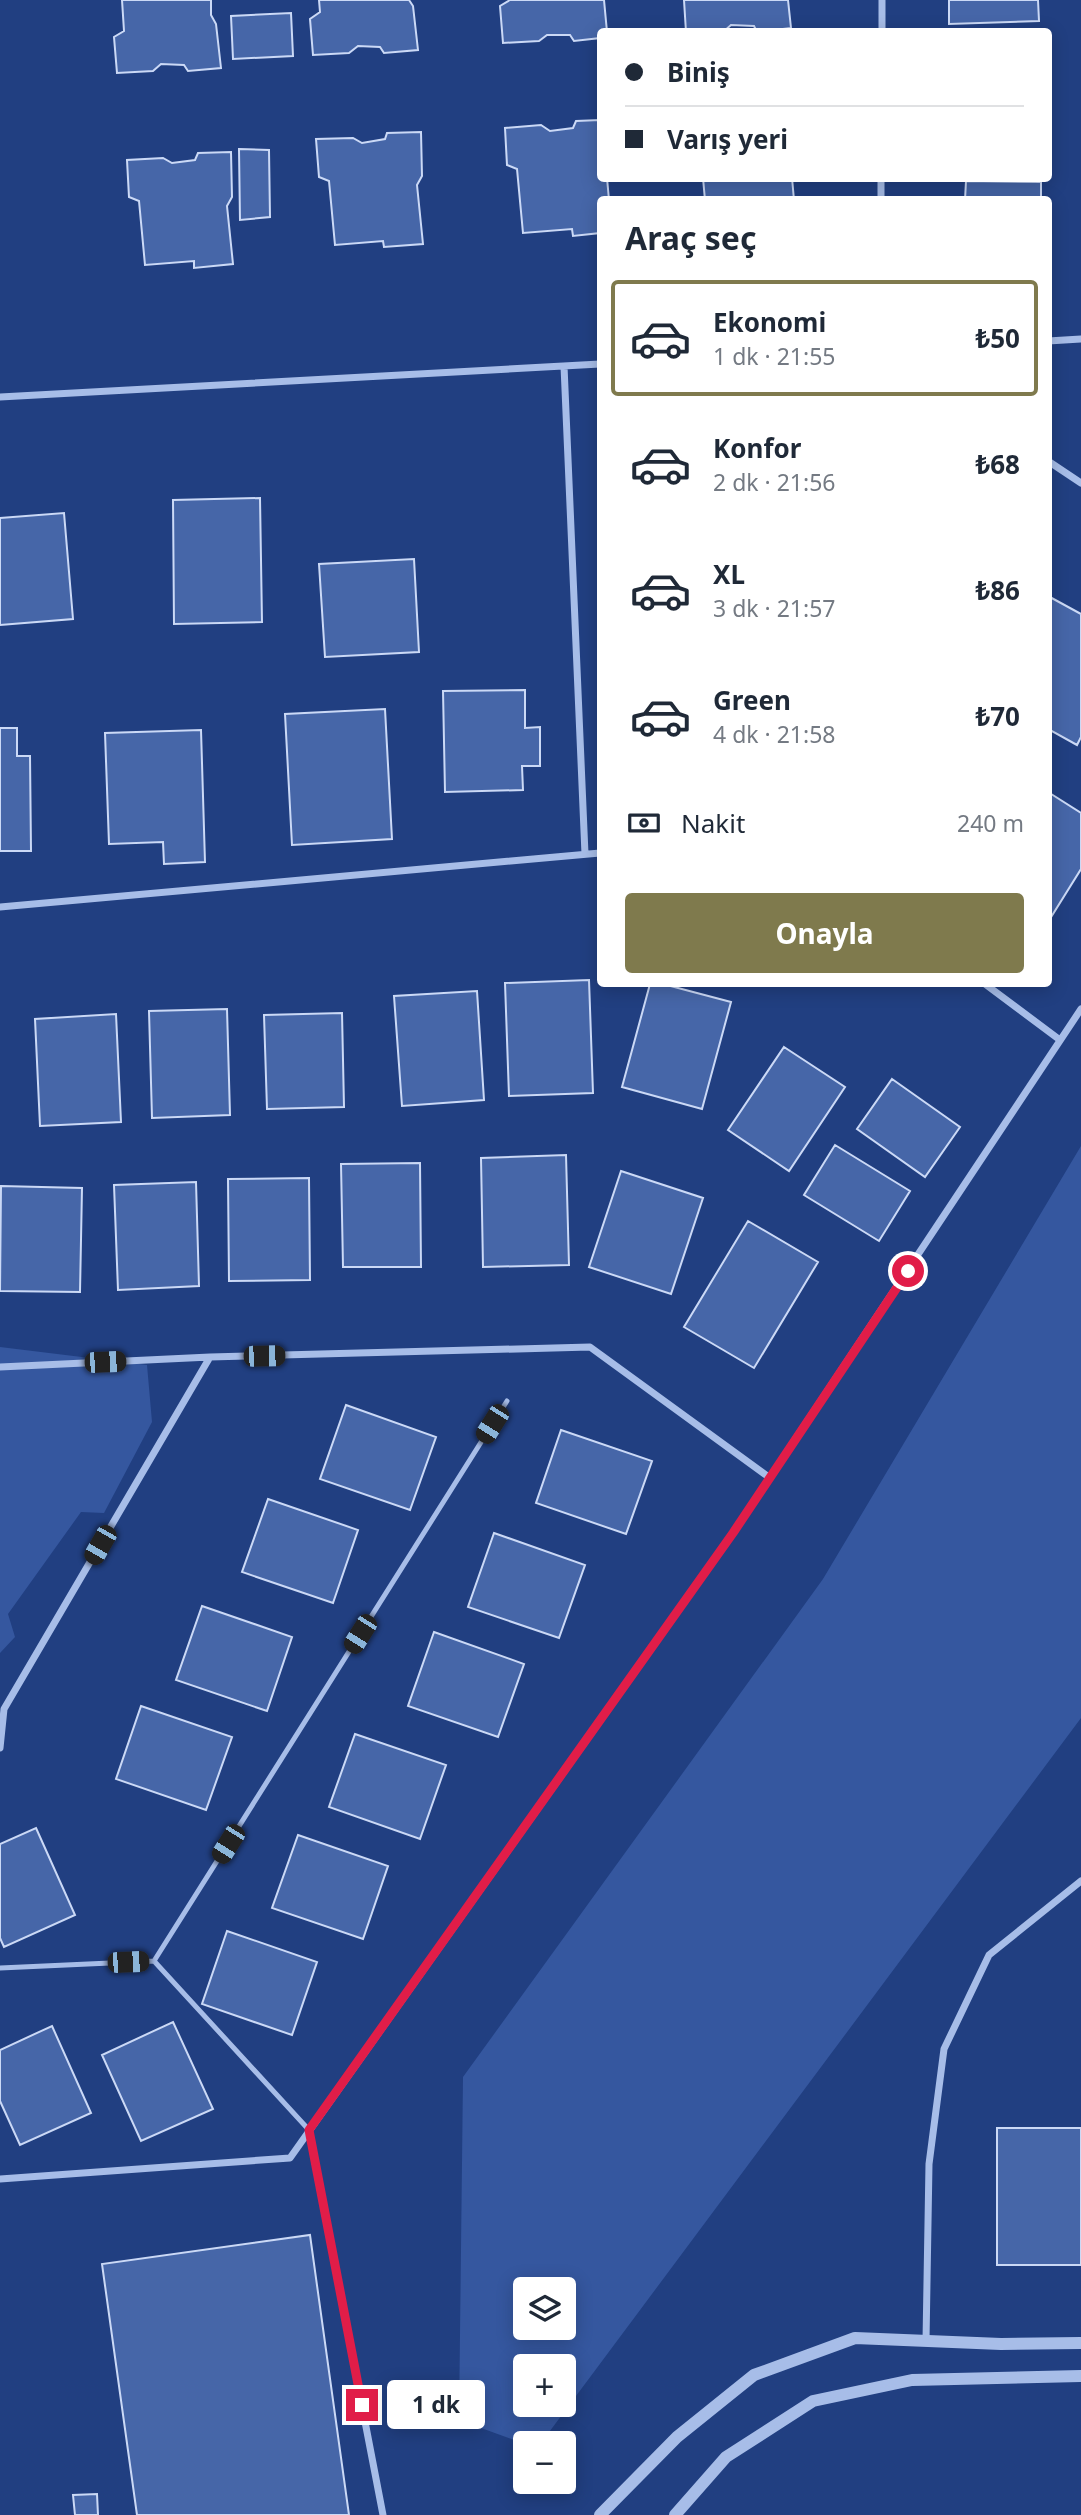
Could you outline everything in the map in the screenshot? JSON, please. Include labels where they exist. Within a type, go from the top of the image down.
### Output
[{"type":"street","points":[[882,0],[882,28]]},
{"type":"street","points":[[1052,341],[1081,339]]},
{"type":"street","points":[[0,397],[597,365]]},
{"type":"street","points":[[564,366],[585,854]]},
{"type":"street","points":[[1052,464],[1081,483]]},
{"type":"street","points":[[0,907],[597,853]]},
{"type":"street","points":[[989,987],[1060,1040]]},
{"type":"street","points":[[0,2179],[290,2158],[717,1556],[1081,1009]]},
{"type":"street","points":[[0,1367],[209,1357],[590,1347],[770,1478]]},
{"type":"street","points":[[0,1748],[4,1709],[209,1357]]},
{"type":"street","points":[[926,2341],[929,2164],[944,2049],[989,1955],[1081,1881]]},
{"type":"street","points":[[309,2130],[383,2515]]},
{"type":"street","points":[[600,2515],[677,2437],[754,2375],[855,2338],[1001,2344],[1081,2343]]},
{"type":"street","points":[[675,2515],[726,2457],[813,2401],[912,2380],[1081,2376]]},
{"type":"lane","points":[[154,1961],[507,1401]]},
{"type":"lane","points":[[0,1968],[154,1961]]},
{"type":"lane","points":[[154,1961],[309,2130]]},
{"type":"shaded area","points":[[1081,1146],[1081,1718],[576,2396],[576,2354],[513,2354],[513,2417],[560,2417],[550,2431],[513,2431],[513,2440],[459,2420],[463,2077],[823,1579]]},
{"type":"shaded area","points":[[0,1347],[147,1365],[152,1422],[104,1513],[81,1512],[8,1614],[15,1637],[0,1653]]},
{"type":"building","points":[[122,0],[211,0],[211,15],[216,24],[221,68],[188,71],[184,65],[161,64],[153,71],[117,73],[114,37],[124,31]]},
{"type":"building","points":[[319,0],[409,0],[413,6],[418,50],[384,53],[380,47],[358,46],[349,53],[313,55],[310,19],[320,12]]},
{"type":"building","points":[[510,0],[604,0],[607,28],[597,28],[597,38],[574,41],[570,35],[547,35],[539,41],[503,43],[500,6]]},
{"type":"building","points":[[684,0],[788,0],[791,28],[731,25],[728,28],[686,28]]},
{"type":"building","points":[[949,0],[1038,0],[1039,21],[949,24]]},
{"type":"building","points":[[291,13],[293,56],[233,59],[231,16]]},
{"type":"building","points":[[597,120],[597,182],[607,182],[609,196],[597,196],[597,233],[573,236],[572,229],[523,233],[517,169],[507,165],[505,128],[541,125],[550,131],[573,128],[576,121]]},
{"type":"building","points":[[421,132],[422,176],[417,185],[423,244],[384,247],[383,241],[335,245],[329,181],[319,177],[316,139],[353,138],[362,143],[385,139],[387,133]]},
{"type":"building","points":[[239,149],[269,150],[270,217],[240,220]]},
{"type":"building","points":[[231,152],[232,197],[227,206],[233,264],[194,268],[194,261],[145,265],[139,201],[129,197],[127,160],[163,158],[172,163],[195,160],[198,153]]},
{"type":"building","points":[[703,182],[792,182],[794,196],[705,196]]},
{"type":"building","points":[[966,182],[1041,182],[1041,196],[965,196]]},
{"type":"building","points":[[260,498],[262,622],[174,624],[173,500]]},
{"type":"building","points":[[64,513],[73,619],[0,625],[0,518]]},
{"type":"building","points":[[414,559],[419,652],[325,657],[319,564]]},
{"type":"building","points":[[1052,598],[1081,614],[1081,737],[1077,745],[1052,731]]},
{"type":"building","points":[[525,690],[525,728],[540,727],[540,766],[522,766],[523,790],[445,792],[443,691]]},
{"type":"building","points":[[385,709],[392,839],[292,845],[285,714]]},
{"type":"building","points":[[0,728],[17,728],[17,756],[30,756],[31,851],[0,851]]},
{"type":"building","points":[[201,730],[205,862],[164,864],[163,842],[109,844],[105,733]]},
{"type":"building","points":[[1052,795],[1081,813],[1081,869],[1052,916]]},
{"type":"building","points":[[589,980],[593,1093],[509,1096],[505,983]]},
{"type":"building","points":[[649,987],[674,987],[731,1002],[702,1109],[622,1087]]},
{"type":"building","points":[[477,991],[484,1100],[402,1106],[394,996]]},
{"type":"building","points":[[227,1009],[230,1115],[152,1118],[149,1011]]},
{"type":"building","points":[[342,1013],[344,1107],[267,1109],[264,1015]]},
{"type":"building","points":[[116,1014],[121,1122],[40,1126],[35,1019]]},
{"type":"building","points":[[784,1047],[845,1087],[789,1171],[728,1130]]},
{"type":"building","points":[[892,1079],[960,1127],[925,1177],[857,1129]]},
{"type":"building","points":[[835,1145],[910,1191],[879,1241],[804,1195]]},
{"type":"building","points":[[566,1155],[569,1265],[483,1267],[481,1158]]},
{"type":"building","points":[[420,1163],[421,1267],[343,1267],[341,1164]]},
{"type":"building","points":[[621,1171],[703,1198],[671,1294],[589,1267]]},
{"type":"building","points":[[309,1178],[310,1280],[229,1281],[228,1179]]},
{"type":"building","points":[[196,1182],[199,1286],[118,1290],[114,1185]]},
{"type":"building","points":[[1,1186],[82,1188],[80,1292],[0,1291]]},
{"type":"building","points":[[748,1221],[818,1262],[754,1368],[684,1327]]},
{"type":"building","points":[[346,1405],[436,1437],[410,1510],[320,1479]]},
{"type":"building","points":[[561,1430],[652,1461],[626,1534],[536,1503]]},
{"type":"building","points":[[268,1499],[358,1530],[333,1603],[242,1572]]},
{"type":"building","points":[[494,1533],[585,1565],[559,1638],[468,1607]]},
{"type":"building","points":[[202,1606],[292,1637],[267,1711],[176,1680]]},
{"type":"building","points":[[434,1632],[524,1664],[498,1737],[408,1706]]},
{"type":"building","points":[[141,1706],[232,1737],[206,1810],[116,1779]]},
{"type":"building","points":[[355,1734],[446,1765],[420,1839],[329,1807]]},
{"type":"building","points":[[36,1828],[75,1915],[4,1947],[0,1938],[0,1844]]},
{"type":"building","points":[[298,1835],[388,1866],[363,1939],[272,1908]]},
{"type":"building","points":[[227,1931],[317,1962],[292,2035],[202,2004]]},
{"type":"building","points":[[173,2022],[213,2109],[141,2141],[102,2055]]},
{"type":"building","points":[[52,2026],[91,2113],[20,2145],[0,2101],[0,2050]]},
{"type":"building","points":[[997,2128],[1081,2128],[1081,2265],[997,2265]]},
{"type":"building","points":[[310,2235],[349,2515],[137,2515],[102,2264]]},
{"type":"building","points":[[97,2494],[98,2515],[75,2515],[73,2495]]},
{"type":"route","points":[[362,2405],[309,2130],[733,1533],[908,1271]]}]
